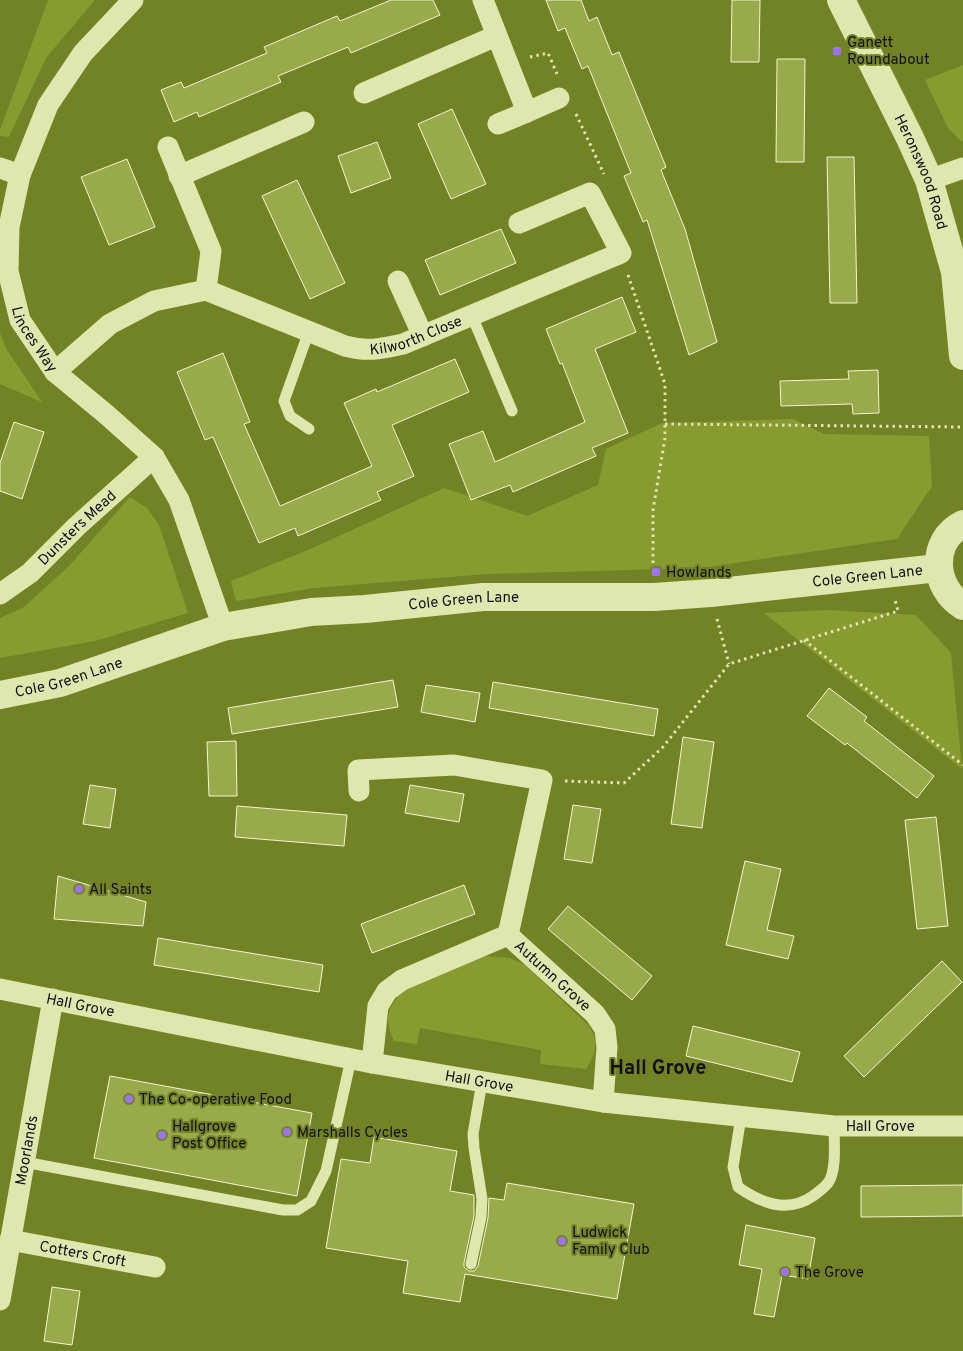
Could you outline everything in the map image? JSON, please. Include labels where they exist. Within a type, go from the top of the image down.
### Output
[{"type":"street","name":"Linces Way","points":[[133,0],[82,53],[48,105],[20,175],[9,228],[8,271],[20,320],[54,372],[107,415],[154,457],[179,500],[224,627]]},
{"type":"street","points":[[483,0],[506,62],[528,112]]},
{"type":"street","name":"Heronswood Road","points":[[841,0],[929,180],[955,272],[963,356]]},
{"type":"street","points":[[364,92],[496,36]]},
{"type":"street","points":[[498,124],[528,112],[559,88]]},
{"type":"street","points":[[179,176],[304,122]]},
{"type":"street","points":[[54,372],[110,324],[154,301],[206,290],[210,251],[168,148]]},
{"type":"street","points":[[0,168],[20,175]]},
{"type":"street","points":[[929,180],[963,168]]},
{"type":"street","points":[[518,223],[590,193],[621,253]]},
{"type":"street","name":"Kilworth Close","points":[[206,290],[345,346],[362,350],[385,348],[403,344],[423,336],[621,253]]},
{"type":"street","points":[[398,281],[423,336]]},
{"type":"street","name":"Dunsters Mead","points":[[0,594],[30,573],[77,526],[154,457]]},
{"type":"street","points":[[960,608],[942,584],[938,568],[944,542],[957,527],[963,524]]},
{"type":"street","name":"Cole Green Lane","points":[[0,695],[60,683],[224,627],[310,612],[365,609],[483,597],[654,597],[889,575],[938,568]]},
{"type":"street","points":[[359,791],[358,770],[454,765],[542,780],[508,935]]},
{"type":"street","name":"Autumn Grove","points":[[361,1061],[378,1006],[387,991],[402,980],[508,935],[595,1014],[605,1029],[607,1047],[604,1102]]},
{"type":"street","name":"Hall Grove","points":[[0,989],[361,1061],[604,1102],[834,1126],[963,1126]]},
{"type":"street","name":"Moorlands","points":[[0,1300],[53,999]]},
{"type":"street","name":"Cotters Croft","points":[[10,1240],[155,1267]]},
{"type":"lane","points":[[472,316],[512,411]]},
{"type":"lane","points":[[309,331],[284,401],[290,416],[309,429]]},
{"type":"lane","points":[[24,1162],[283,1210],[297,1210],[311,1201],[326,1171],[361,1061]]},
{"type":"lane","points":[[471,1264],[482,1199],[473,1134],[482,1082]]},
{"type":"lane","points":[[741,1117],[733,1167],[738,1187],[753,1197],[770,1204],[798,1204],[808,1200],[828,1183],[834,1160],[834,1126]]},
{"type":"path","points":[[506,62],[548,53],[559,88]]},
{"type":"path","points":[[576,113],[607,180]]},
{"type":"path","points":[[621,253],[665,384],[665,438],[653,510],[654,597]]},
{"type":"path","points":[[665,424],[963,427]]},
{"type":"path","points":[[542,780],[624,783],[663,748],[729,664],[898,611],[889,575]]},
{"type":"path","points":[[711,593],[729,664]]},
{"type":"path","points":[[804,640],[963,765]]},
{"type":"green space","points":[[48,0],[95,0],[46,58],[9,137],[0,136],[0,130]]},
{"type":"green space","points":[[963,65],[963,141],[961,141],[948,128],[925,80]]},
{"type":"green space","points":[[0,333],[7,350],[42,402],[0,384]]},
{"type":"green space","points":[[793,419],[824,434],[929,436],[932,486],[897,539],[702,568],[487,574],[314,588],[236,601],[231,581],[308,550],[444,488],[527,516],[598,485],[606,449],[662,423]]},
{"type":"green space","points":[[130,497],[147,508],[159,525],[188,613],[95,641],[0,658],[0,618],[24,607],[70,565]]},
{"type":"green space","points":[[829,610],[916,615],[951,653],[962,769],[764,613]]},
{"type":"green space","points":[[486,956],[510,958],[525,965],[590,1027],[595,1038],[595,1049],[586,1069],[540,1064],[541,1050],[420,1028],[417,1044],[394,1041],[388,1020],[390,1008],[403,991],[472,959]]},
{"type":"building","points":[[391,0],[433,0],[440,15],[351,53],[348,47],[278,76],[281,82],[199,117],[197,112],[174,122],[161,90],[181,82],[184,88],[267,53],[264,47],[337,16],[340,21]]},
{"type":"building","points":[[546,0],[581,0],[589,21],[597,17],[612,55],[619,52],[666,167],[661,170],[685,229],[717,342],[689,355],[647,220],[643,222],[624,176],[631,173],[588,66],[582,69],[565,28],[558,31]]},
{"type":"building","points":[[732,0],[760,0],[759,62],[731,62]]},
{"type":"building","points":[[777,59],[805,59],[804,162],[776,162]]},
{"type":"building","points":[[452,109],[486,184],[451,199],[418,124]]},
{"type":"building","points":[[377,142],[391,178],[351,193],[338,156]]},
{"type":"building","points":[[827,157],[854,157],[857,303],[830,303]]},
{"type":"building","points":[[127,159],[155,227],[109,245],[81,177]]},
{"type":"building","points":[[297,180],[345,283],[310,299],[262,196]]},
{"type":"building","points":[[501,229],[516,263],[440,295],[425,260]]},
{"type":"building","points":[[622,297],[636,332],[595,349],[628,433],[592,448],[596,456],[513,492],[510,485],[471,500],[449,444],[483,431],[495,462],[585,422],[562,363],[560,364],[546,329]]},
{"type":"building","points":[[223,353],[250,422],[244,424],[280,506],[372,466],[344,403],[376,389],[377,392],[455,359],[469,392],[392,425],[414,476],[377,492],[381,500],[298,536],[295,528],[259,543],[213,437],[205,440],[177,372]]},
{"type":"building","points":[[878,370],[879,413],[853,414],[852,404],[781,406],[780,381],[849,379],[848,371]]},
{"type":"building","points":[[14,422],[44,432],[22,499],[0,491],[0,463]]},
{"type":"building","points":[[393,680],[398,707],[232,734],[228,708]]},
{"type":"building","points":[[493,682],[658,709],[654,736],[489,708]]},
{"type":"building","points":[[426,685],[480,693],[475,722],[421,712]]},
{"type":"building","points":[[829,688],[867,717],[864,721],[934,776],[917,798],[847,743],[845,745],[807,716]]},
{"type":"building","points":[[683,737],[714,742],[702,828],[671,824]]},
{"type":"building","points":[[236,741],[237,796],[209,796],[207,742]]},
{"type":"building","points":[[90,785],[116,789],[110,828],[83,824]]},
{"type":"building","points":[[410,785],[464,794],[459,822],[405,813]]},
{"type":"building","points":[[573,805],[601,809],[592,863],[564,859]]},
{"type":"building","points":[[237,806],[347,815],[344,846],[235,837]]},
{"type":"building","points":[[936,817],[948,926],[917,929],[905,820]]},
{"type":"building","points":[[745,861],[781,869],[767,930],[794,936],[788,959],[726,945]]},
{"type":"building","name":"All Saints","points":[[58,876],[146,902],[143,926],[54,919]]},
{"type":"building","points":[[464,885],[475,914],[372,953],[361,924]]},
{"type":"building","points":[[568,906],[652,976],[632,1000],[548,929]]},
{"type":"building","points":[[158,938],[323,965],[319,992],[154,965]]},
{"type":"building","points":[[942,961],[962,982],[864,1077],[844,1056]]},
{"type":"building","points":[[693,1026],[800,1052],[792,1082],[686,1056]]},
{"type":"building","points":[[110,1076],[312,1113],[297,1196],[94,1158]]},
{"type":"building","points":[[374,1137],[457,1151],[450,1191],[474,1195],[474,1216],[464,1263],[464,1267],[469,1271],[474,1271],[478,1266],[488,1218],[489,1198],[504,1200],[507,1183],[634,1204],[617,1299],[465,1274],[460,1302],[403,1293],[408,1261],[326,1248],[341,1159],[370,1163]]},
{"type":"building","points":[[963,1185],[963,1216],[861,1217],[861,1186]]},
{"type":"building","name":"The Grove","points":[[746,1225],[815,1238],[808,1279],[782,1275],[774,1317],[754,1314],[762,1269],[739,1265]]},
{"type":"building","points":[[52,1287],[80,1291],[72,1345],[44,1341]]},
{"type":"place","name":"Ganett Roundabout","points":[[837,51]]},
{"type":"place","name":"Howlands","points":[[656,572]]},
{"type":"place","name":"All Saints","points":[[79,889]]},
{"type":"place","name":"The Co-operative Food","points":[[129,1099]]},
{"type":"place","name":"Marshalls Cycles","points":[[287,1132]]},
{"type":"place","name":"Hallgrove Post Office","points":[[162,1135]]},
{"type":"place","name":"Ludwick Family Club","points":[[562,1241]]},
{"type":"place","name":"The Grove","points":[[785,1272]]},
{"type":"district","name":"Hall Grove","points":[[658,1067]]}]
